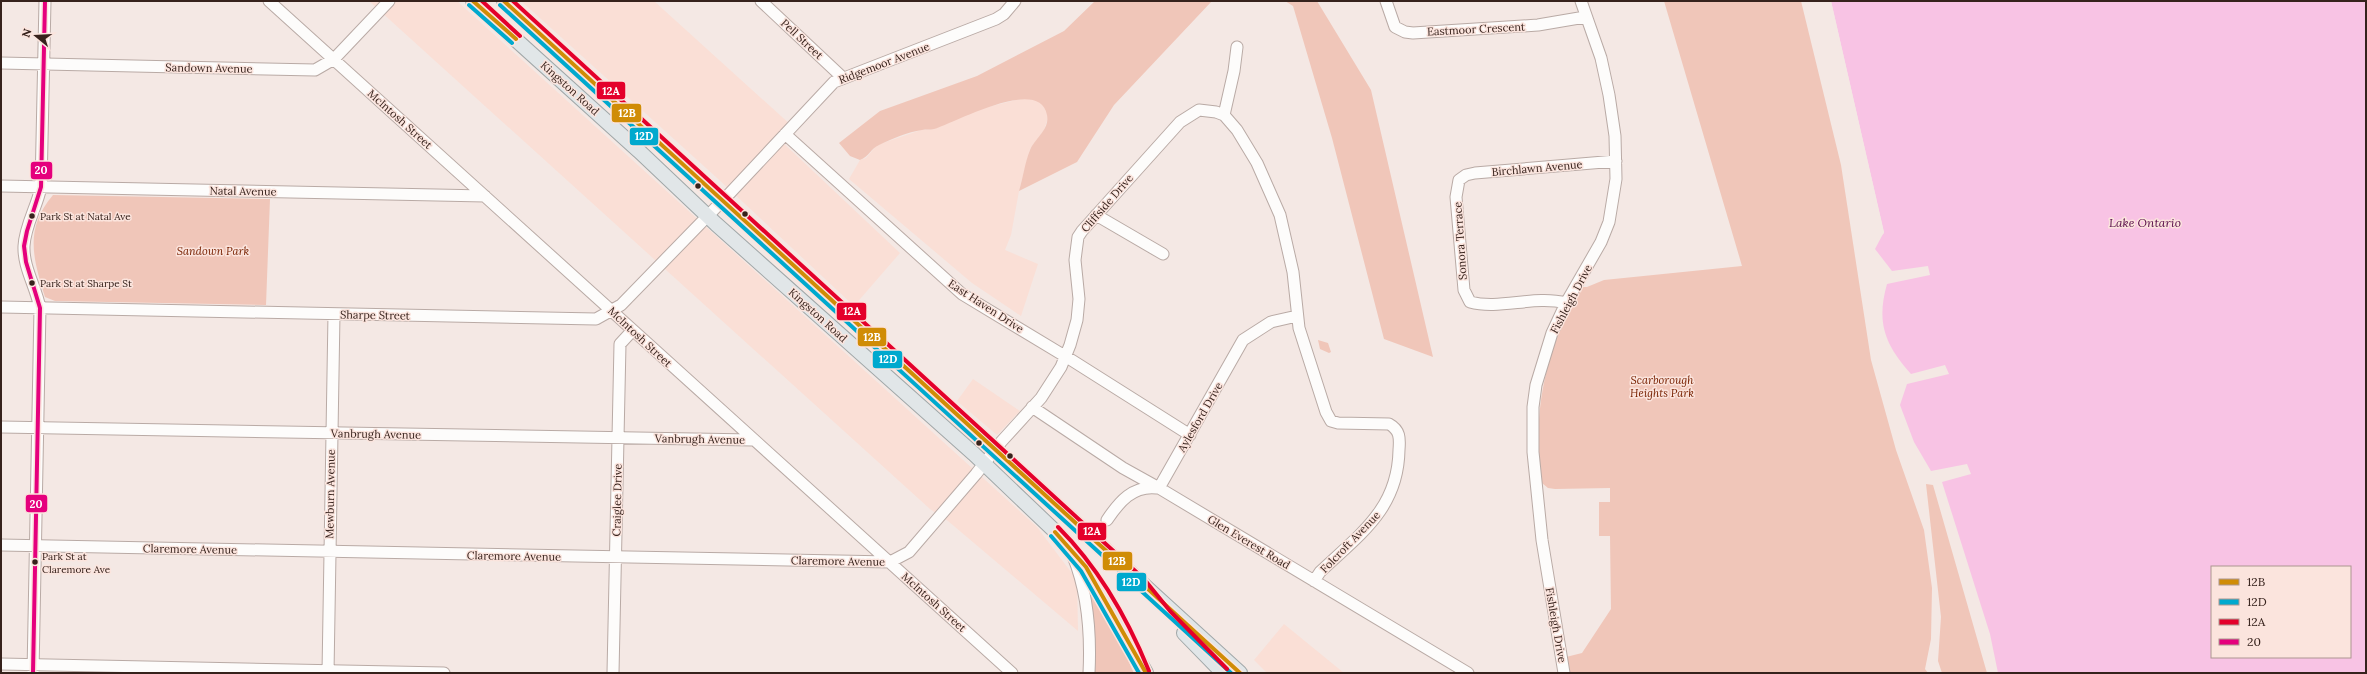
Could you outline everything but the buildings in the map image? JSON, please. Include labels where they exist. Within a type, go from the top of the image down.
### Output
[{"type":"main road","name":"Kingston Road","points":[[473,1],[984,464],[1062,538],[1086,567],[1143,670]]},
{"type":"main road","name":"Kingston Road","points":[[504,1],[721,201],[833,300],[1140,583],[1240,673]]},
{"type":"main road","points":[[1140,583],[1166,616],[1223,673]]},
{"type":"street","points":[[33,669],[40,308],[25,258],[24,247],[25,235],[36,209],[41,187],[45,1]]},
{"type":"street","name":"McIntosh Street","points":[[269,1],[752,440],[890,562],[1012,673]]},
{"type":"street","name":"Sandown Avenue","points":[[1,63],[315,70],[334,59],[389,1]]},
{"type":"street","name":"Pell Street","points":[[761,1],[842,77]]},
{"type":"street","name":"Ridgemoor Avenue","points":[[708,215],[827,88],[842,77],[996,19],[1004,14],[1015,1]]},
{"type":"street","name":"Eastmoor Crescent","points":[[1386,1],[1395,27],[1413,33],[1530,26],[1586,17]]},
{"type":"street","name":"Fishleigh Drive","points":[[1564,673],[1543,547],[1532,428],[1536,385],[1543,358],[1566,303],[1601,242],[1609,222],[1616,179],[1615,136],[1609,95],[1601,58],[1581,1]]},
{"type":"street","points":[[1237,47],[1234,71],[1224,115],[1247,146],[1264,177],[1280,215],[1293,272],[1297,316]]},
{"type":"street","name":"Cliffside Drive","points":[[984,464],[995,449],[1050,386],[1066,356],[1077,320],[1079,299],[1075,260],[1076,246],[1082,231],[1185,117],[1199,110],[1216,112],[1224,115]]},
{"type":"street","name":"East Haven Drive","points":[[785,134],[962,294],[1066,356],[1190,435]]},
{"type":"street","name":"Birchlawn Avenue","points":[[1459,180],[1466,175],[1475,173],[1616,161]]},
{"type":"street","name":"Sonora Terrace","points":[[1459,180],[1456,198],[1464,290],[1470,302],[1486,304],[1552,300],[1566,303]]},
{"type":"street","name":"Natal Avenue","points":[[1,186],[485,196]]},
{"type":"street","name":"Sharpe Street","points":[[1,307],[596,319],[612,312],[621,305],[708,215]]},
{"type":"street","points":[[1096,215],[1162,254]]},
{"type":"street","name":"Mewburn Avenue","points":[[328,672],[334,314]]},
{"type":"street","name":"Folcroft Avenue","points":[[1297,316],[1326,412],[1331,421],[1338,423],[1389,424],[1394,426],[1399,434],[1399,468],[1390,496],[1374,519],[1320,572],[1314,581]]},
{"type":"street","name":"Aylesford Drive","points":[[1159,488],[1243,340],[1271,322],[1297,316]]},
{"type":"street","name":"Craiglee Drive","points":[[614,673],[617,438],[620,344],[632,331]]},
{"type":"street","name":"Glen Everest Road","points":[[1032,407],[1123,468],[1468,673]]},
{"type":"street","name":"Vanbrugh Avenue","points":[[1,427],[752,440]]},
{"type":"street","name":"Claremore Avenue","points":[[1,545],[616,558],[890,562],[909,552],[984,464]]},
{"type":"street","points":[[1106,520],[1127,496],[1142,489],[1159,488]]},
{"type":"street","points":[[1071,550],[1080,574],[1086,601],[1089,644],[1089,673]]},
{"type":"street","points":[[1,664],[33,669],[444,673]]},
{"type":"shaded area","points":[[369,1],[457,1],[1037,527],[1077,580],[1078,631],[948,521],[930,509]]},
{"type":"shaded area","points":[[521,1],[654,1],[792,126],[780,140],[900,253],[854,306],[716,177]]},
{"type":"shaded area","points":[[1024,98],[1039,101],[1046,109],[1048,118],[1044,130],[1030,149],[1019,191],[1011,235],[1005,250],[1038,264],[1021,316],[972,283],[849,179],[860,160],[866,158],[877,145],[921,130],[933,129],[980,109]]},
{"type":"shaded area","points":[[973,379],[1020,411],[997,435],[957,401]]},
{"type":"shaded area","points":[[1284,624],[1344,673],[1267,673],[1254,660]]},
{"type":"green space","points":[[1095,1],[1212,1],[1114,105],[1077,162],[1019,191],[1030,150],[1044,129],[1047,120],[1047,115],[1041,104],[1029,99],[1013,100],[995,105],[934,129],[917,131],[900,136],[876,146],[866,157],[860,160],[850,156],[839,143],[880,111],[977,76],[1064,31]]},
{"type":"green space","points":[[1285,1],[1317,1],[1371,90],[1433,357],[1384,339],[1332,138],[1293,6]]},
{"type":"green space","name":"Scarborough Heights Park","points":[[1664,1],[1801,1],[1841,165],[1871,360],[1896,450],[1924,530],[1932,588],[1931,639],[1925,669],[1928,673],[1569,673],[1566,657],[1582,653],[1611,609],[1610,536],[1599,536],[1599,502],[1610,502],[1610,488],[1555,489],[1548,488],[1542,483],[1539,457],[1540,406],[1550,357],[1569,310],[1581,287],[1587,287],[1604,280],[1742,266]]},
{"type":"green space","name":"Sandown Park","points":[[53,195],[270,199],[266,305],[55,301],[45,297],[37,269],[34,244],[38,220]]},
{"type":"green space","points":[[1318,340],[1328,343],[1331,352],[1329,353],[1320,349]]},
{"type":"green space","points":[[1926,484],[1933,485],[1987,673],[1942,673],[1938,661],[1941,617]]},
{"type":"green space","points":[[1092,595],[1097,599],[1109,618],[1134,673],[1093,673],[1090,596]]},
{"type":"water","name":"Lake Ontario","points":[[1831,1],[2366,1],[2366,673],[1998,673],[1990,634],[1942,482],[1971,474],[1967,464],[1931,471],[1914,442],[1900,405],[1907,384],[1949,374],[1945,365],[1911,374],[1889,343],[1883,322],[1882,310],[1887,284],[1930,275],[1928,266],[1892,271],[1875,249],[1884,232]]},
{"type":"pier","points":[[1829,1],[1831,1],[1884,233],[1877,241],[1882,232]]},
{"type":"transit line","name":"20","points":[[33,673],[40,308],[26,262],[24,246],[27,231],[41,187],[45,1]]},
{"type":"transit line","name":"12B","points":[[473,1],[516,39]]},
{"type":"transit line","name":"12A","points":[[482,1],[520,36]]},
{"type":"transit line","name":"12B","points":[[504,1],[1240,673]]},
{"type":"transit line","name":"12A","points":[[513,1],[1144,579],[1170,611],[1227,669]]},
{"type":"transit line","name":"12D","points":[[469,5],[512,43]]},
{"type":"transit line","name":"12D","points":[[500,5],[1231,673]]},
{"type":"transit line","name":"12A","points":[[1058,527],[1086,559],[1111,594],[1131,631],[1149,671]]},
{"type":"transit line","name":"12B","points":[[1055,532],[1086,567],[1146,673]]},
{"type":"transit line","name":"12D","points":[[1051,536],[1081,571],[1139,673]]},
{"type":"place","name":"Park St at Natal Ave","points":[[32,216]]},
{"type":"place","name":"Park St at Sharpe St","points":[[32,283]]},
{"type":"place","name":"Park St at Claremore Ave","points":[[35,562]]}]
